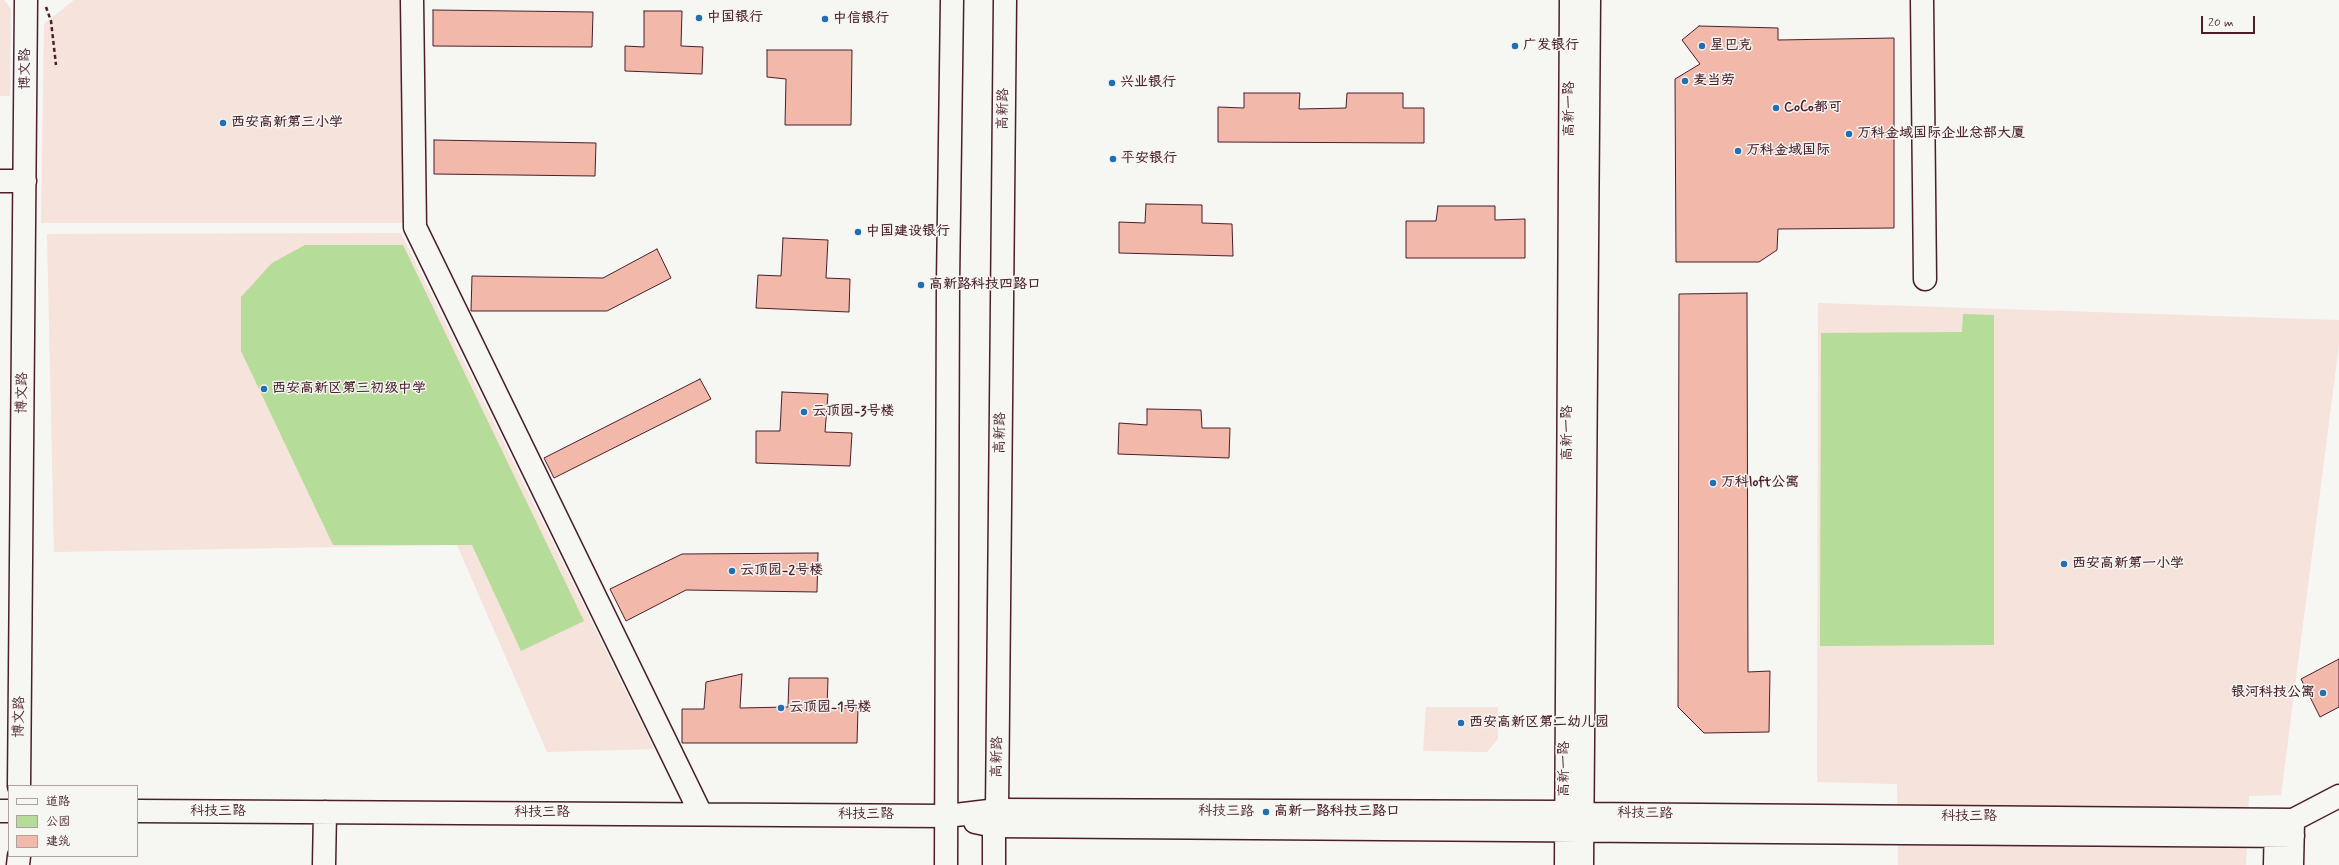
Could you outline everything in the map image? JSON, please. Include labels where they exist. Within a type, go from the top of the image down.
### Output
[{"type":"street","name":"博文路","points":[[19,785],[26,0]]},
{"type":"street","points":[[412,0],[415,227],[701,814]]},
{"type":"street","points":[[946,865],[948,290],[952,0]]},
{"type":"street","name":"高新路","points":[[994,865],[996,818],[1005,0]]},
{"type":"street","name":"高新一路","points":[[1571,0],[1574,822],[1582,865]]},
{"type":"street","name":"高新一路","points":[[1566,865],[1574,822],[1589,0]]},
{"type":"street","points":[[1922,0],[1925,279]]},
{"type":"street","points":[[0,181],[25,181]]},
{"type":"street","name":"科技三路","points":[[138,811],[701,814],[947,816],[996,818],[2284,828],[2339,796]]},
{"type":"street","points":[[324,865],[325,812]]},
{"type":"street","points":[[2275,865],[2284,828]]},
{"type":"street","points":[[2284,828],[2292,865]]},
{"type":"path","points":[[51,21],[56,65]]},
{"type":"shaded area","points":[[0,0],[4,0],[11,9],[10,96],[0,96]]},
{"type":"shaded area","name":"西安高新第三小学","points":[[74,0],[402,0],[405,223],[41,223],[44,24]]},
{"type":"shaded area","name":"西安高新区第三初级中学","points":[[401,233],[654,749],[547,752],[457,545],[54,552],[47,234]]},
{"type":"shaded area","name":"西安高新第一小学","points":[[1818,303],[2339,320],[2339,345],[2281,795],[2249,796],[2246,865],[1898,865],[1897,784],[1817,782]]},
{"type":"shaded area","name":"西安高新区第二幼儿园","points":[[1426,707],[1498,707],[1498,739],[1487,752],[1423,751]]},
{"type":"green space","points":[[305,245],[403,245],[584,621],[521,651],[472,545],[333,545],[241,351],[241,297],[272,263]]},
{"type":"green space","points":[[1963,314],[1994,315],[1994,645],[1820,646],[1821,333],[1962,332]]},
{"type":"building","points":[[433,10],[593,12],[592,47],[433,46]]},
{"type":"building","points":[[644,11],[682,11],[681,46],[703,47],[702,74],[625,71],[625,46],[644,47]]},
{"type":"building","points":[[1699,26],[1778,28],[1778,40],[1894,38],[1894,228],[1778,229],[1777,250],[1759,262],[1676,262],[1675,79],[1700,64],[1682,40]]},
{"type":"building","points":[[767,50],[852,50],[851,125],[785,125],[786,79],[767,77]]},
{"type":"building","points":[[1244,93],[1300,93],[1299,109],[1346,108],[1347,93],[1403,93],[1403,108],[1424,108],[1424,143],[1218,142],[1218,107],[1244,108]]},
{"type":"building","points":[[434,140],[596,143],[595,176],[434,174]]},
{"type":"building","points":[[1146,204],[1202,205],[1202,223],[1232,224],[1233,256],[1119,253],[1119,222],[1145,223]]},
{"type":"building","points":[[1438,206],[1495,206],[1495,220],[1525,219],[1525,258],[1406,258],[1406,221],[1436,221]]},
{"type":"building","points":[[783,238],[828,240],[826,278],[850,279],[849,312],[756,308],[758,275],[781,276]]},
{"type":"building","points":[[657,249],[671,278],[607,311],[471,311],[472,276],[603,278]]},
{"type":"building","name":"万科loft公寓","points":[[1747,293],[1748,672],[1770,671],[1769,732],[1704,733],[1678,707],[1679,294]]},
{"type":"building","points":[[700,379],[711,399],[554,478],[544,458]]},
{"type":"building","name":"云顶园-3号楼","points":[[782,392],[828,394],[825,432],[852,433],[850,466],[756,463],[756,431],[780,431]]},
{"type":"building","points":[[1147,409],[1201,410],[1202,428],[1230,428],[1229,458],[1118,454],[1119,423],[1147,425]]},
{"type":"building","name":"云顶园-2号楼","points":[[818,553],[817,592],[686,590],[626,621],[610,589],[682,554]]},
{"type":"building","name":"银河科技公寓","points":[[2339,659],[2339,707],[2320,717],[2301,679]]},
{"type":"building","name":"云顶园-1号楼","points":[[742,674],[740,708],[788,707],[789,678],[828,678],[827,708],[858,708],[857,743],[682,743],[682,709],[704,709],[706,682]]},
{"type":"place","name":"中国银行","points":[[699,18]]},
{"type":"place","name":"中信银行","points":[[825,19]]},
{"type":"place","name":"广发银行","points":[[1515,46]]},
{"type":"place","name":"星巴克","points":[[1702,46]]},
{"type":"place","name":"麦当劳","points":[[1685,81]]},
{"type":"place","name":"兴业银行","points":[[1112,83]]},
{"type":"place","name":"CoCo都可","points":[[1776,108]]},
{"type":"place","name":"西安高新第三小学","points":[[223,123]]},
{"type":"place","name":"万科金域国际企业总部大厦","points":[[1849,134]]},
{"type":"place","name":"万科金域国际","points":[[1738,151]]},
{"type":"place","name":"平安银行","points":[[1113,159]]},
{"type":"place","name":"中国建设银行","points":[[858,232]]},
{"type":"place","name":"高新路科技四路口","points":[[921,285]]},
{"type":"place","name":"西安高新区第三初级中学","points":[[264,389]]},
{"type":"place","name":"云顶园-3号楼","points":[[804,412]]},
{"type":"place","name":"万科loft公寓","points":[[1713,483]]},
{"type":"place","name":"西安高新第一小学","points":[[2064,564]]},
{"type":"place","name":"云顶园-2号楼","points":[[732,571]]},
{"type":"place","name":"银河科技公寓","points":[[2323,693]]},
{"type":"place","name":"云顶园-1号楼","points":[[781,708]]},
{"type":"place","name":"西安高新区第二幼儿园","points":[[1461,723]]},
{"type":"place","name":"高新一路科技三路口","points":[[1266,812]]}]
